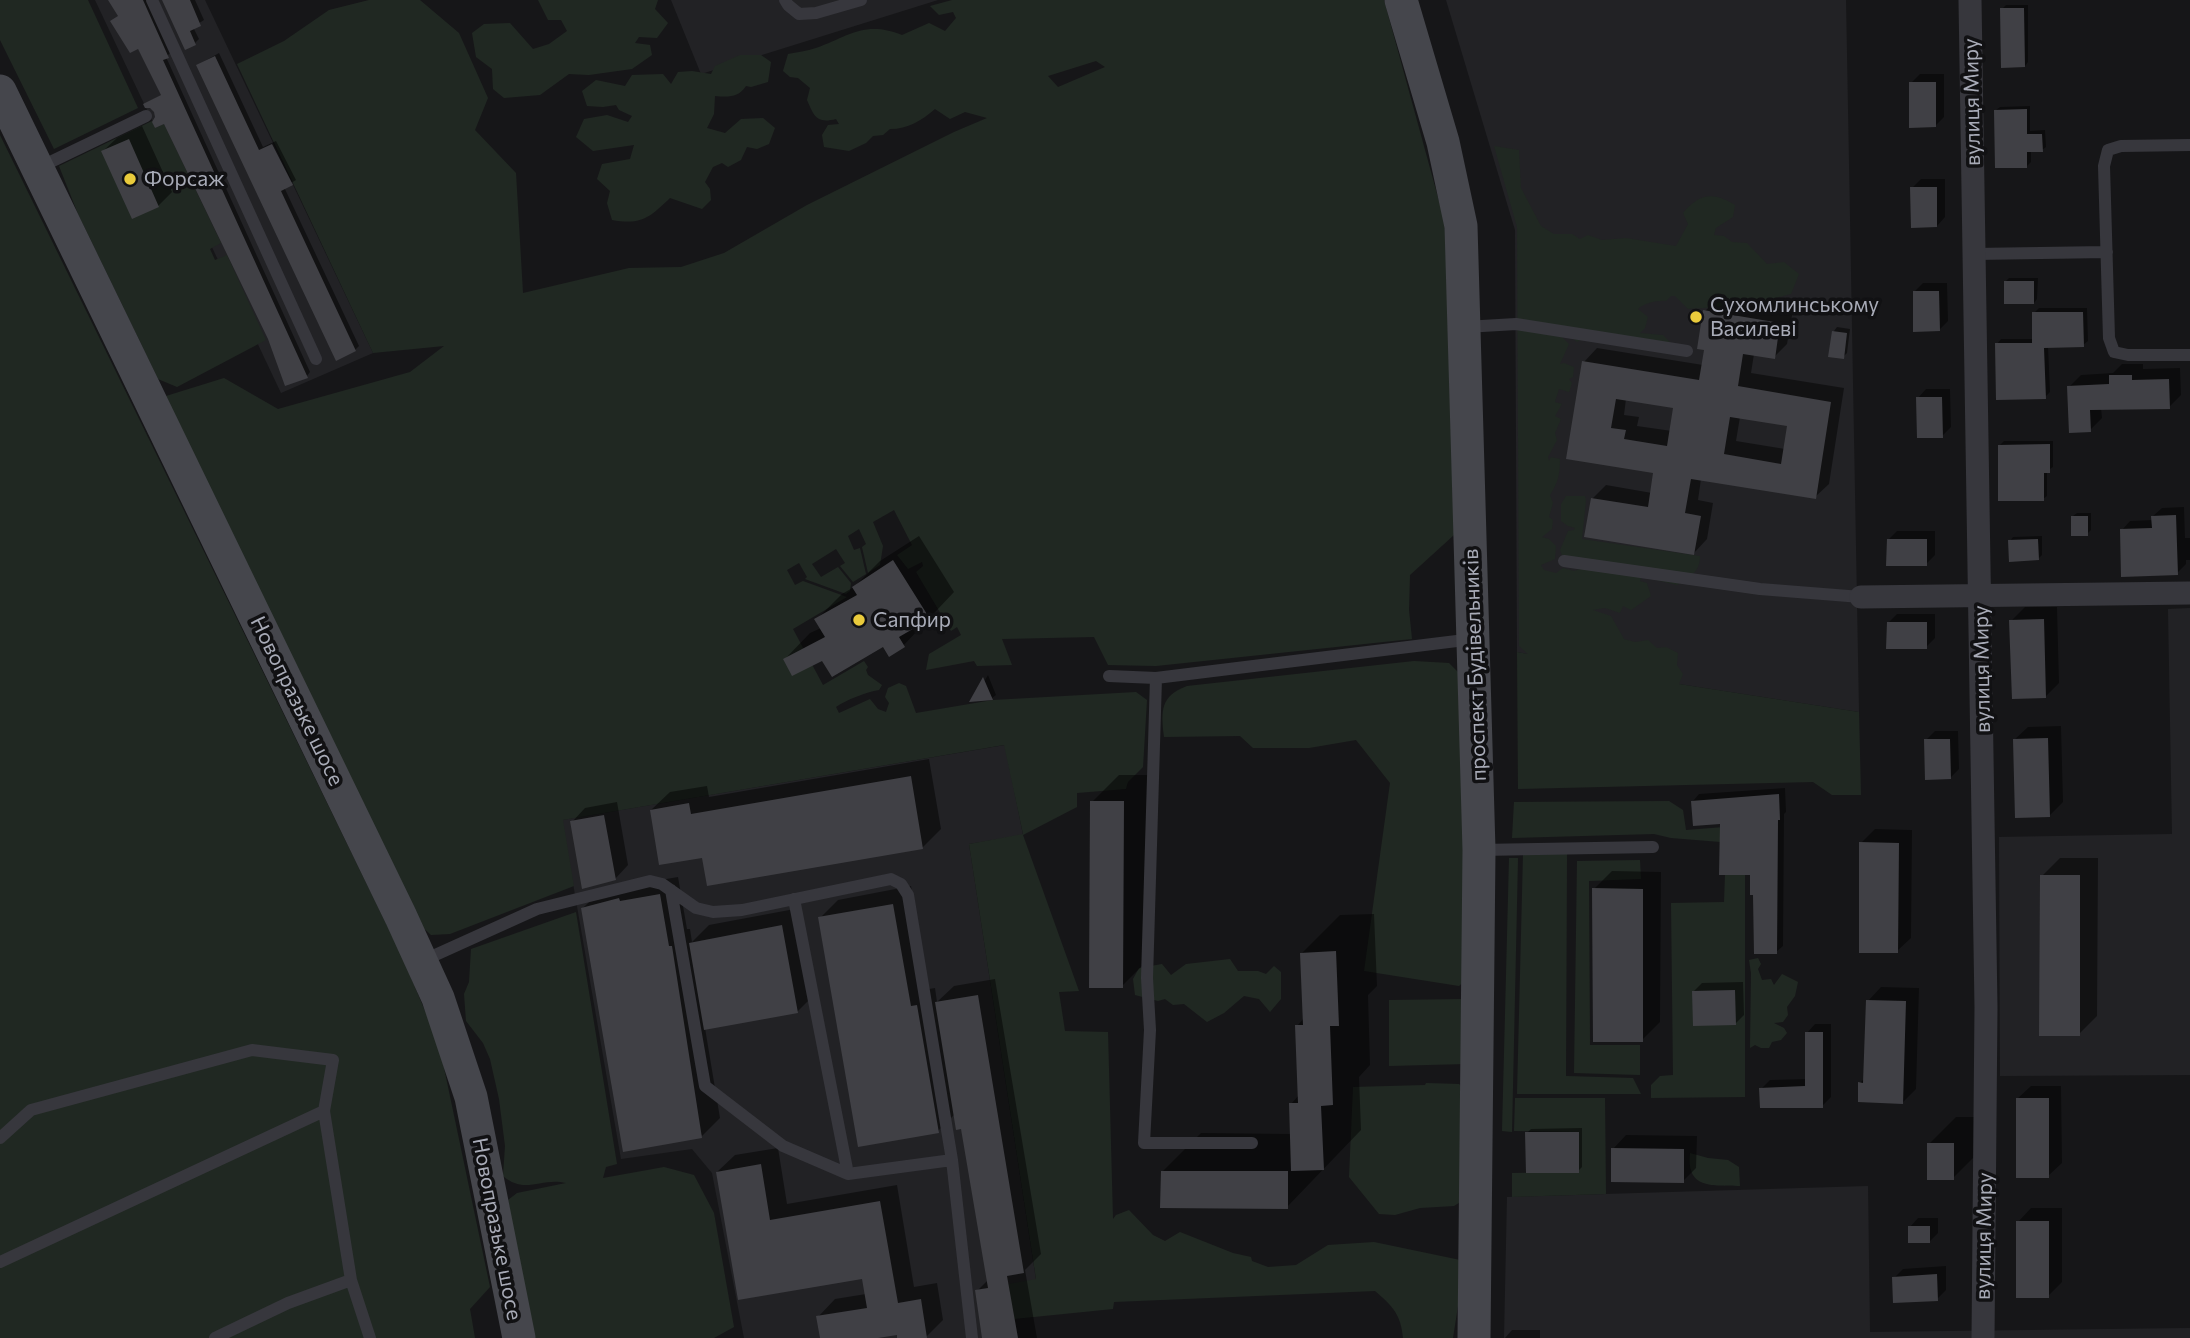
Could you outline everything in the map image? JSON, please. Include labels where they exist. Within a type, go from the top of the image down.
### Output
[{"type":"main road","name":"проспект Будівельників","points":[[1401,0],[1443,142],[1461,226],[1479,850],[1474,1338]]},
{"type":"main road","name":"Новопразьке шосе","points":[[0,91],[438,998],[471,1097],[519,1338]]},
{"type":"street","name":"вулиця Миру","points":[[1970,0],[1986,1007],[1983,1338]]},
{"type":"street","points":[[1861,597],[2190,593]]},
{"type":"lane","points":[[152,0],[316,359]]},
{"type":"lane","points":[[785,0],[799,14],[816,13],[861,0]]},
{"type":"lane","points":[[38,169],[146,116]]},
{"type":"lane","points":[[2190,145],[2121,146],[2108,150],[2104,166],[2109,338],[2114,352],[2128,355],[2190,355]]},
{"type":"lane","points":[[1974,254],[2107,252]]},
{"type":"lane","points":[[1465,327],[1516,324],[1687,351]]},
{"type":"lane","points":[[1564,561],[1722,584],[1861,597]]},
{"type":"lane","points":[[1108,676],[1156,678],[1474,639]]},
{"type":"lane","points":[[1156,678],[1147,978],[1150,1030],[1144,1143],[1252,1143]]},
{"type":"lane","points":[[1479,850],[1653,847]]},
{"type":"lane","points":[[422,961],[537,909],[650,881],[662,884],[696,908],[713,912],[742,910],[891,879],[901,884],[908,895],[952,1160],[972,1338]]},
{"type":"lane","points":[[671,890],[705,1086],[783,1146],[848,1174],[952,1160]]},
{"type":"lane","points":[[794,899],[848,1174]]},
{"type":"lane","points":[[0,1138],[31,1110],[252,1050],[333,1060],[324,1111],[351,1280],[370,1338]]},
{"type":"lane","points":[[0,1262],[324,1111]]},
{"type":"lane","points":[[215,1338],[288,1303],[351,1280]]},
{"type":"shaded area","points":[[0,0],[88,0],[138,108],[54,149],[0,40]]},
{"type":"shaded area","points":[[95,0],[205,0],[373,353],[281,393]]},
{"type":"shaded area","points":[[369,0],[420,0],[459,33],[488,98],[475,130],[516,173],[523,293],[629,268],[681,267],[724,253],[807,205],[987,118],[965,112],[950,119],[935,109],[914,124],[873,136],[866,143],[849,151],[824,147],[822,135],[828,125],[839,124],[836,119],[824,120],[814,114],[807,100],[810,88],[783,71],[788,54],[816,48],[867,29],[902,35],[929,23],[945,31],[956,18],[953,12],[939,15],[930,6],[952,0],[1384,0],[1445,223],[1454,535],[1410,575],[1412,639],[1156,666],[1108,665],[1094,637],[1002,639],[1012,665],[977,666],[974,661],[926,670],[929,654],[961,635],[957,627],[951,631],[916,572],[923,566],[922,562],[908,569],[897,555],[912,545],[894,510],[873,522],[883,546],[880,565],[868,573],[862,547],[866,544],[859,529],[848,536],[854,550],[860,548],[866,574],[853,582],[840,566],[845,563],[836,549],[812,564],[821,577],[838,567],[851,583],[850,591],[846,594],[805,579],[807,577],[799,563],[787,570],[795,585],[803,581],[847,597],[793,629],[823,685],[864,661],[868,667],[868,675],[882,685],[879,690],[836,707],[839,713],[870,699],[878,709],[886,712],[889,703],[885,697],[888,688],[899,683],[906,686],[916,713],[993,700],[1136,692],[1147,700],[1143,767],[1128,782],[1126,789],[1077,793],[1077,807],[1023,835],[1079,991],[1059,992],[1065,1031],[1108,1032],[1113,1219],[1129,1210],[1153,1235],[1165,1241],[1180,1232],[1233,1253],[1251,1257],[1252,1261],[1268,1267],[1296,1265],[1328,1245],[1374,1242],[1465,1261],[1453,1338],[1403,1338],[1395,1312],[1375,1291],[1114,1302],[1113,1309],[1014,1319],[1008,1284],[1036,1279],[969,844],[1023,834],[1004,745],[563,820],[574,886],[450,934],[431,935],[417,922],[166,396],[224,378],[278,409],[410,372],[444,346],[373,353],[237,64],[284,41],[329,10]],"holes":[[[1096,61],[1105,67],[1058,87],[1048,76]]]},
{"type":"shaded area","points":[[538,0],[658,0],[655,9],[668,23],[657,38],[639,37],[635,43],[650,45],[652,55],[632,69],[589,75],[569,74],[540,95],[504,98],[493,89],[492,69],[476,57],[472,33],[484,24],[510,23],[533,49],[549,44],[567,31],[561,20],[548,20]]},
{"type":"shaded area","points":[[671,0],[938,0],[701,74]]},
{"type":"shaded area","points":[[1446,0],[1846,0],[1859,712],[1672,683],[1517,652],[1515,230]]},
{"type":"shaded area","points":[[740,55],[761,55],[771,62],[768,82],[746,86],[740,93],[732,96],[715,96],[714,114],[707,128],[725,133],[741,119],[763,118],[775,128],[769,144],[757,149],[747,147],[741,160],[728,167],[722,163],[713,167],[705,182],[710,189],[711,200],[702,209],[670,198],[656,211],[638,221],[612,220],[607,203],[610,191],[597,179],[602,164],[630,159],[634,145],[593,151],[576,137],[584,119],[607,115],[628,122],[632,116],[619,110],[616,105],[587,106],[582,91],[596,80],[625,86],[632,75],[663,74],[671,84],[678,72],[711,74],[715,66]]},
{"type":"shaded area","points":[[152,121],[155,128],[164,124],[221,243],[210,249],[215,260],[227,255],[266,340],[177,387],[158,379],[78,214],[59,166]]},
{"type":"shaded area","points":[[0,135],[401,954],[439,1044],[490,1287],[470,1309],[475,1338],[0,1338]]},
{"type":"shaded area","points":[[1494,146],[1519,150],[1521,188],[1541,226],[1554,234],[1572,234],[1580,239],[1588,235],[1602,240],[1626,238],[1676,246],[1688,224],[1683,213],[1701,198],[1713,196],[1735,205],[1733,217],[1716,228],[1714,235],[1724,236],[1732,242],[1747,243],[1767,264],[1784,262],[1799,274],[1791,294],[1772,299],[1763,311],[1755,315],[1731,309],[1688,309],[1675,296],[1638,309],[1648,317],[1645,328],[1640,333],[1663,335],[1672,344],[1585,338],[1577,342],[1568,335],[1562,337],[1569,344],[1560,364],[1574,367],[1573,377],[1569,379],[1572,383],[1569,392],[1559,389],[1555,402],[1562,404],[1555,416],[1561,419],[1555,433],[1557,440],[1548,457],[1549,461],[1551,457],[1560,459],[1560,469],[1550,495],[1553,503],[1549,517],[1553,520],[1552,529],[1542,537],[1549,539],[1556,546],[1555,559],[1541,565],[1544,570],[1556,573],[1563,568],[1574,571],[1582,568],[1562,555],[1560,550],[1568,531],[1575,528],[1561,521],[1561,504],[1566,496],[1585,496],[1582,539],[1700,556],[1696,570],[1677,585],[1656,580],[1646,567],[1640,581],[1647,583],[1651,596],[1631,610],[1623,606],[1620,613],[1605,608],[1593,610],[1611,616],[1624,639],[1635,642],[1648,640],[1657,648],[1666,647],[1678,653],[1677,665],[1683,674],[1679,684],[1859,712],[1861,795],[1832,795],[1813,782],[1518,789],[1517,652],[1528,654],[1519,646],[1517,227]]},
{"type":"shaded area","points":[[2190,608],[2190,1075],[2000,1076],[1999,837],[2172,834],[2168,609]]},
{"type":"shaded area","points":[[1414,661],[1449,663],[1458,672],[1468,978],[1459,986],[1364,971],[1390,783],[1356,740],[1309,748],[1253,748],[1240,736],[1164,737],[1164,706],[1172,695],[1187,686]]},
{"type":"shaded area","points":[[1005,745],[1023,835],[969,844],[1036,1280],[1009,1285],[1018,1338],[744,1338],[712,1173],[692,1149],[621,1159],[562,820]]},
{"type":"shaded area","points":[[1669,801],[1683,810],[1686,830],[1724,827],[1733,843],[1654,834],[1512,838],[1514,802]]},
{"type":"shaded area","points":[[1523,854],[1567,854],[1566,1076],[1633,1078],[1641,1094],[1517,1094]]},
{"type":"shaded area","points":[[1509,858],[1518,858],[1512,1132],[1502,1131]]},
{"type":"shaded area","points":[[1640,860],[1641,879],[1589,881],[1590,1045],[1640,1045],[1640,1075],[1574,1073],[1577,861]]},
{"type":"shaded area","points":[[1725,875],[1745,875],[1745,1097],[1651,1098],[1651,1085],[1660,1076],[1673,1075],[1671,903],[1724,902]]},
{"type":"shaded area","points":[[576,912],[617,1164],[606,1167],[603,1178],[664,1167],[694,1175],[714,1213],[734,1327],[714,1338],[532,1338],[508,1200],[517,1193],[566,1183],[526,1185],[511,1182],[503,1176],[505,1146],[499,1099],[490,1059],[483,1043],[466,1021],[464,994],[469,982],[471,949]]},
{"type":"shaded area","points":[[1758,958],[1762,980],[1771,979],[1774,985],[1782,974],[1798,982],[1795,996],[1787,1007],[1788,1015],[1783,1022],[1774,1023],[1784,1028],[1787,1033],[1781,1040],[1772,1042],[1769,1048],[1755,1045],[1750,1048],[1749,960]]},
{"type":"shaded area","points":[[1230,959],[1238,971],[1258,971],[1266,974],[1274,966],[1281,972],[1281,999],[1270,1012],[1259,999],[1244,996],[1224,1013],[1207,1022],[1184,1004],[1173,1005],[1165,999],[1158,1001],[1135,995],[1133,979],[1139,968],[1162,964],[1171,975],[1186,964]]},
{"type":"shaded area","points":[[1467,999],[1466,1064],[1389,1066],[1389,1000]]},
{"type":"shaded area","points":[[1459,1084],[1467,1092],[1462,1201],[1454,1206],[1420,1208],[1395,1215],[1379,1214],[1349,1177],[1353,1087]]},
{"type":"shaded area","points":[[1515,1098],[1605,1098],[1606,1194],[1512,1197],[1512,1173],[1579,1172],[1579,1132],[1514,1131]]},
{"type":"shaded area","points":[[1690,1153],[1728,1160],[1739,1167],[1740,1186],[1703,1183],[1692,1174]]},
{"type":"shaded area","points":[[1868,1186],[1870,1332],[2190,1328],[2190,1338],[1504,1338],[1507,1197]]},
{"type":"building","points":[[108,0],[143,0],[169,58],[163,60],[308,378],[285,386],[268,339],[164,124],[155,128],[152,122],[154,112],[143,104],[161,95],[138,49],[130,53],[110,21],[118,16]]},
{"type":"building","points":[[162,0],[190,0],[201,26],[190,31],[196,45],[185,50]]},
{"type":"building","points":[[2000,8],[2024,8],[2025,67],[2001,68]]},
{"type":"building","points":[[215,56],[259,150],[272,144],[293,185],[281,191],[356,351],[336,361],[196,65]]},
{"type":"building","points":[[1909,82],[1936,82],[1936,127],[1909,128]]},
{"type":"building","points":[[2027,109],[2027,134],[2042,134],[2043,152],[2027,152],[2027,168],[1995,168],[1994,110]]},
{"type":"building","name":"Форсаж","points":[[129,139],[159,207],[132,219],[101,151]]},
{"type":"building","points":[[1910,187],[1937,187],[1937,227],[1911,228]]},
{"type":"building","points":[[2004,281],[2034,281],[2034,304],[2004,304]]},
{"type":"building","points":[[1913,291],[1939,291],[1940,331],[1913,332]]},
{"type":"building","points":[[1703,310],[1780,323],[1775,359],[1743,354],[1738,386],[1831,402],[1816,499],[1691,479],[1685,513],[1701,516],[1694,555],[1584,537],[1591,498],[1648,507],[1653,473],[1566,459],[1582,361],[1699,380],[1704,350],[1697,349]],"holes":[[[1616,399],[1673,408],[1667,446],[1624,439],[1626,430],[1611,428]],[[1730,417],[1787,426],[1781,464],[1724,454]]]},
{"type":"building","points":[[2032,312],[2083,312],[2084,347],[2044,348],[2046,399],[1996,400],[1995,343],[2032,343]]},
{"type":"building","points":[[1832,331],[1847,333],[1844,359],[1828,357]]},
{"type":"building","points":[[2109,375],[2132,375],[2132,380],[2169,379],[2170,409],[2090,410],[2091,432],[2069,433],[2067,386],[2109,384]]},
{"type":"building","points":[[1916,397],[1942,397],[1943,438],[1917,438]]},
{"type":"building","points":[[2050,444],[2050,473],[2044,473],[2044,501],[1998,501],[1998,445]]},
{"type":"building","points":[[2176,515],[2178,575],[2121,577],[2120,529],[2152,528],[2151,516]]},
{"type":"building","points":[[2071,516],[2088,516],[2088,536],[2071,536]]},
{"type":"building","points":[[1887,539],[1927,539],[1927,566],[1886,566]]},
{"type":"building","points":[[2038,539],[2039,560],[2009,562],[2008,540]]},
{"type":"building","points":[[893,560],[930,619],[899,637],[905,647],[889,657],[883,647],[832,677],[822,661],[792,676],[783,659],[825,637],[814,619],[857,595],[852,587]]},
{"type":"building","points":[[2044,619],[2046,698],[2012,699],[2009,620]]},
{"type":"building","points":[[1887,622],[1927,622],[1927,649],[1886,649]]},
{"type":"building","points":[[983,677],[993,700],[969,702]]},
{"type":"building","points":[[2048,738],[2050,817],[2015,818],[2013,739]]},
{"type":"building","points":[[1924,739],[1950,739],[1951,779],[1925,780]]},
{"type":"building","points":[[911,776],[923,849],[707,886],[702,858],[659,865],[650,810],[689,803],[691,814]]},
{"type":"building","points":[[1779,794],[1777,954],[1754,954],[1750,875],[1719,875],[1720,824],[1693,826],[1691,801]]},
{"type":"building","points":[[1090,801],[1124,801],[1123,988],[1089,988]]},
{"type":"building","points":[[604,815],[616,880],[582,889],[570,821]]},
{"type":"building","points":[[1859,842],[1899,843],[1898,953],[1859,953]]},
{"type":"building","points":[[2040,875],[2080,875],[2080,1036],[2039,1036]]},
{"type":"building","points":[[1592,888],[1643,889],[1643,1042],[1593,1042]]},
{"type":"building","points":[[660,894],[669,946],[672,946],[702,1138],[623,1152],[581,908],[619,898],[620,901]]},
{"type":"building","points":[[893,904],[911,1006],[917,1005],[939,1133],[858,1147],[818,917]]},
{"type":"building","points":[[782,925],[798,1013],[704,1030],[689,943]]},
{"type":"building","points":[[1336,951],[1339,1026],[1330,1026],[1333,1105],[1321,1106],[1324,1170],[1291,1171],[1289,1103],[1298,1103],[1295,1025],[1303,1025],[1300,953]]},
{"type":"building","points":[[1735,990],[1736,1025],[1693,1026],[1692,991]]},
{"type":"building","points":[[978,995],[1024,1273],[1007,1276],[1018,1338],[982,1338],[975,1290],[988,1288],[961,1129],[956,1130],[935,1002]]},
{"type":"building","points":[[1866,1000],[1906,1001],[1903,1104],[1858,1102],[1858,1082],[1863,1083]]},
{"type":"building","points":[[1805,1032],[1823,1032],[1823,1108],[1760,1108],[1759,1088],[1805,1086]]},
{"type":"building","points":[[2016,1098],[2049,1098],[2049,1178],[2016,1178]]},
{"type":"building","points":[[1525,1132],[1579,1132],[1579,1173],[1526,1173]]},
{"type":"building","points":[[1927,1143],[1954,1143],[1954,1180],[1927,1180]]},
{"type":"building","points":[[1611,1148],[1684,1149],[1684,1183],[1611,1182]]},
{"type":"building","points":[[761,1164],[770,1220],[880,1201],[898,1303],[921,1299],[927,1338],[897,1338],[897,1335],[878,1338],[820,1338],[816,1316],[867,1308],[862,1279],[738,1300],[716,1172]]},
{"type":"building","points":[[1161,1171],[1288,1171],[1288,1209],[1160,1208]]},
{"type":"building","points":[[2016,1221],[2049,1221],[2049,1298],[2016,1298]]},
{"type":"building","points":[[1908,1226],[1930,1226],[1930,1243],[1908,1243]]},
{"type":"building","points":[[1937,1274],[1938,1301],[1893,1303],[1892,1277]]},
{"type":"place","name":"Форсаж","points":[[130,179]]},
{"type":"place","name":"Сухомлинському Василеві","points":[[1696,317]]},
{"type":"place","name":"Сапфир","points":[[859,620]]}]
